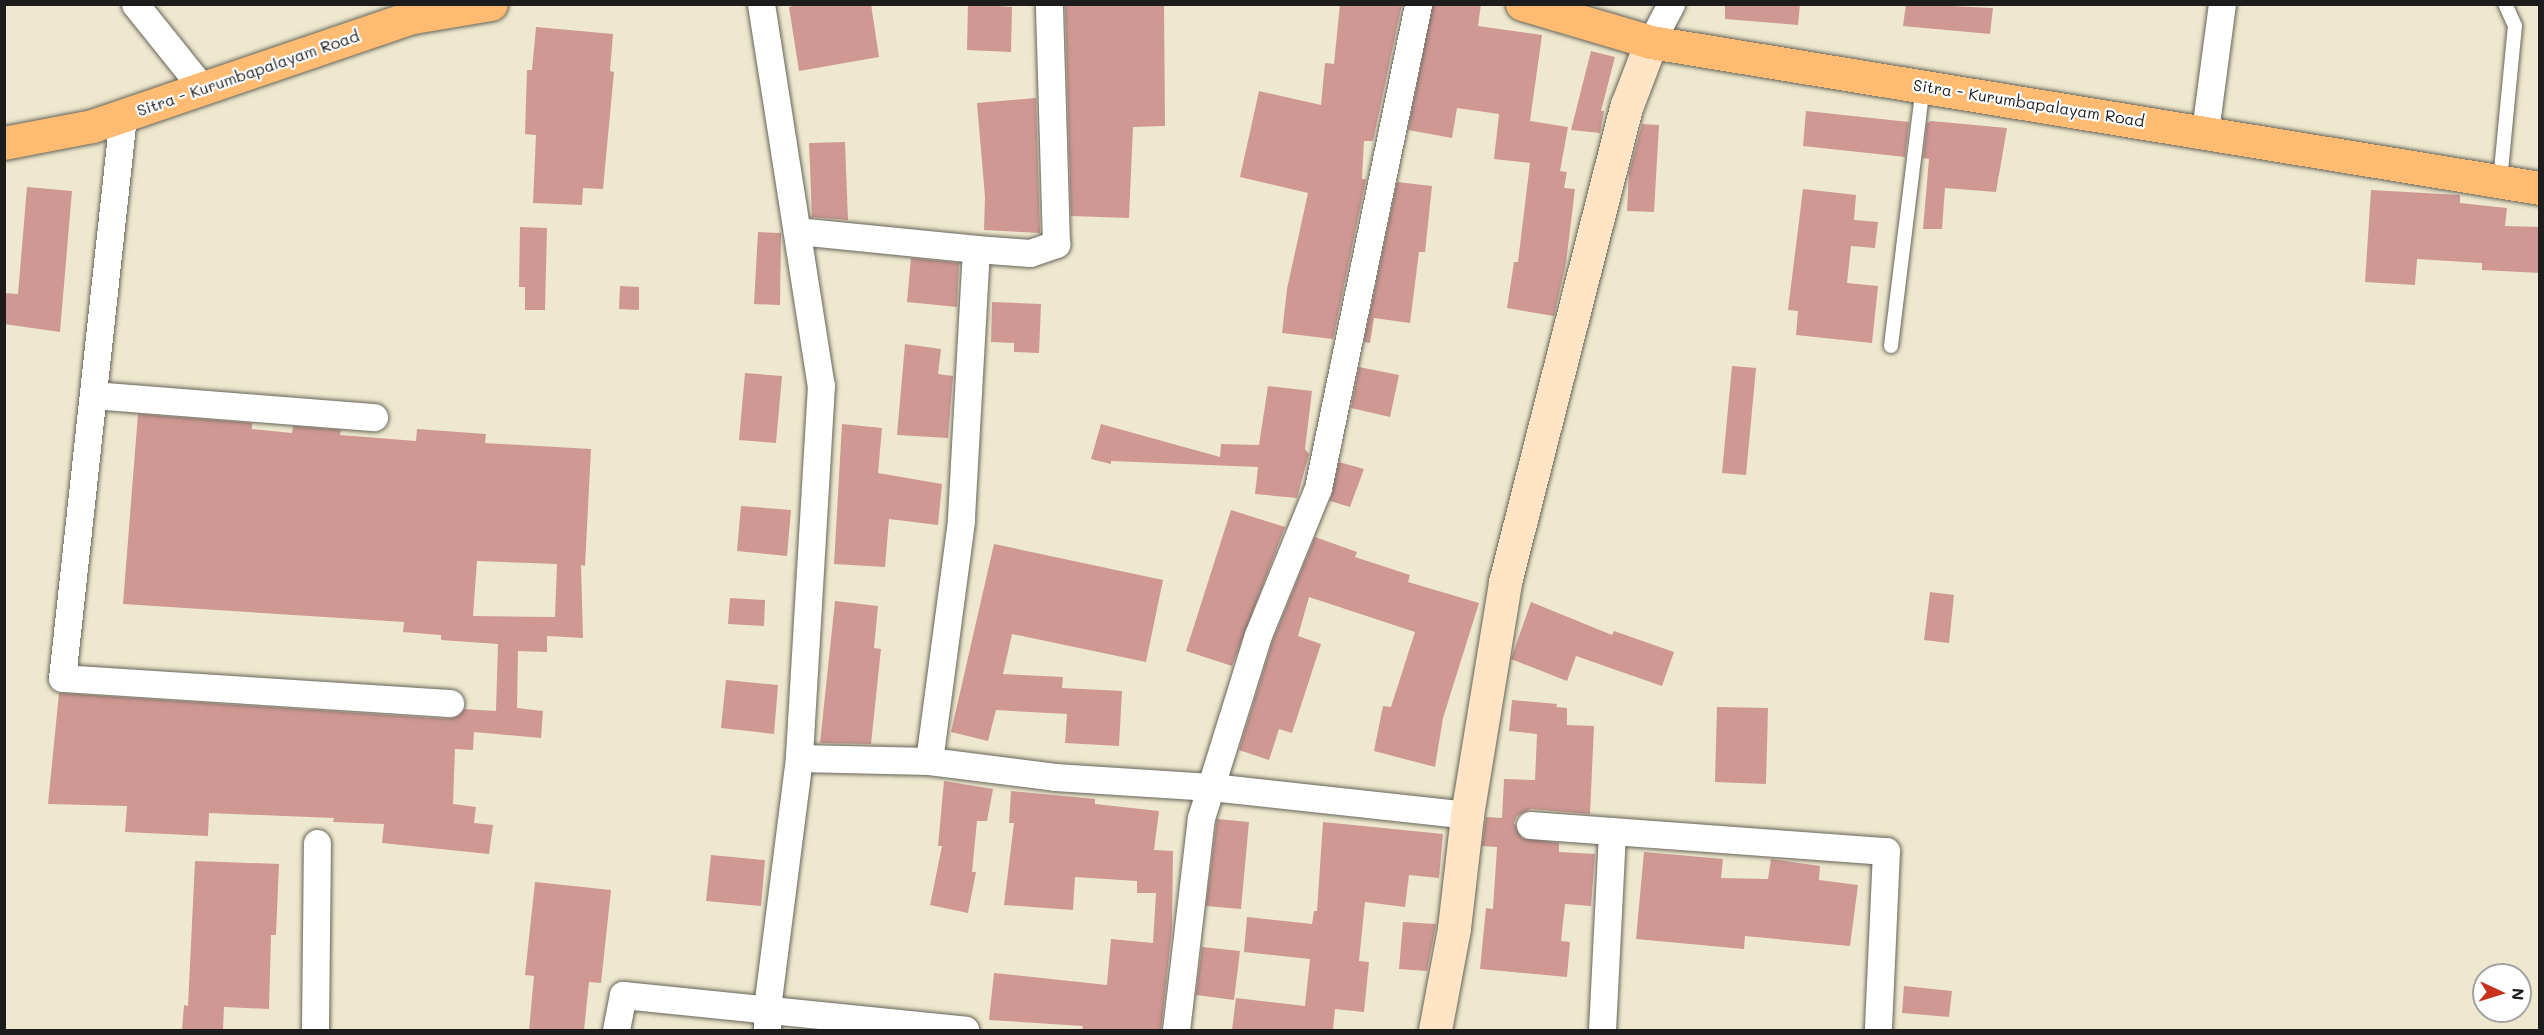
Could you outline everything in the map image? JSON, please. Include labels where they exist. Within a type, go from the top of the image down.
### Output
[{"type":"main road","name":"Sitra - Kurumbapalayam Road","points":[[4,143],[92,126],[123,116],[203,89],[393,14],[492,4]]},
{"type":"main road","name":"Sitra - Kurumbapalayam Road","points":[[1522,4],[1651,42],[2205,131],[2540,188]]},
{"type":"street","points":[[135,4],[203,89]]},
{"type":"street","points":[[761,4],[821,385],[799,758],[767,1019]]},
{"type":"street","points":[[797,231],[1030,253],[1056,244],[1049,4]]},
{"type":"street","points":[[1176,1030],[1201,818],[1258,634],[1318,488],[1418,4]]},
{"type":"street","points":[[1435,1030],[1454,928],[1467,815],[1504,582],[1627,105],[1651,42],[1671,4]]},
{"type":"street","points":[[2205,131],[2222,4]]},
{"type":"street","points":[[123,116],[62,678],[450,703]]},
{"type":"street","points":[[929,761],[961,521],[976,249]]},
{"type":"street","points":[[93,395],[374,417]]},
{"type":"street","points":[[799,758],[929,761],[1055,777],[1211,787],[1467,815]]},
{"type":"street","points":[[1530,825],[1886,851],[1878,1030]]},
{"type":"street","points":[[1602,1030],[1612,831]]},
{"type":"street","points":[[315,1030],[317,843]]},
{"type":"street","points":[[616,1030],[623,995],[767,1019],[965,1030]]},
{"type":"lane","points":[[2500,181],[2515,26],[2505,4]]},
{"type":"lane","points":[[1891,346],[1923,86]]},
{"type":"building","points":[[804,4],[871,4],[879,57],[799,71],[789,7]]},
{"type":"building","points":[[968,4],[1012,7],[1011,52],[967,50]]},
{"type":"building","points":[[1065,4],[1164,4],[1165,126],[1133,127],[1129,218],[1071,216]]},
{"type":"building","points":[[1340,4],[1402,4],[1373,141],[1364,141],[1362,179],[1366,179],[1333,339],[1282,333],[1287,289],[1308,193],[1240,177],[1259,91],[1321,105],[1325,63],[1334,64]]},
{"type":"building","points":[[1433,4],[1481,4],[1478,26],[1542,35],[1530,121],[1568,127],[1560,171],[1567,172],[1564,188],[1575,189],[1566,263],[1554,316],[1507,308],[1514,262],[1518,262],[1530,163],[1494,159],[1499,114],[1457,108],[1452,138],[1408,130]]},
{"type":"building","points":[[1725,4],[1800,4],[1798,25],[1725,19]]},
{"type":"building","points":[[1906,4],[1993,8],[1990,34],[1903,26]]},
{"type":"building","points":[[536,27],[613,34],[610,71],[614,72],[603,189],[583,188],[582,205],[533,203],[536,135],[525,134],[527,70],[532,70]]},
{"type":"building","points":[[1591,51],[1615,57],[1601,111],[1604,111],[1600,133],[1571,130]]},
{"type":"building","points":[[1036,98],[1040,233],[984,230],[985,197],[977,103]]},
{"type":"building","points":[[1806,111],[1909,122],[1905,157],[1803,146]]},
{"type":"building","points":[[1931,121],[2007,128],[1996,192],[1945,188],[1942,229],[1923,229],[1929,159],[1923,158],[1927,123]]},
{"type":"building","points":[[1642,124],[1659,125],[1654,212],[1627,211],[1629,173]]},
{"type":"building","points":[[845,142],[848,220],[812,217],[809,143]]},
{"type":"building","points":[[1397,182],[1432,186],[1425,252],[1419,252],[1410,323],[1374,318],[1370,343],[1364,342]]},
{"type":"building","points":[[27,187],[72,191],[60,332],[4,324],[4,293],[18,294]]},
{"type":"building","points":[[1803,189],[1856,195],[1854,220],[1878,222],[1875,248],[1851,246],[1847,283],[1878,286],[1872,343],[1796,335],[1798,311],[1788,310]]},
{"type":"building","points":[[2371,190],[2460,195],[2460,203],[2507,208],[2505,226],[2540,227],[2540,273],[2482,270],[2482,263],[2417,259],[2415,285],[2365,282]]},
{"type":"building","points":[[520,227],[547,228],[545,310],[525,310],[525,287],[519,287]]},
{"type":"building","points":[[758,232],[781,233],[780,305],[754,304]]},
{"type":"building","points":[[911,258],[959,263],[957,307],[907,302]]},
{"type":"building","points":[[620,286],[639,287],[639,310],[619,309]]},
{"type":"building","points":[[992,302],[1041,304],[1039,353],[1014,352],[1014,343],[991,342]]},
{"type":"building","points":[[905,344],[941,349],[938,374],[953,376],[948,438],[897,435]]},
{"type":"building","points":[[1732,366],[1756,368],[1746,475],[1722,473]]},
{"type":"building","points":[[1359,367],[1399,375],[1390,417],[1351,408]]},
{"type":"building","points":[[745,373],[782,376],[776,443],[739,440]]},
{"type":"building","points":[[1268,386],[1312,391],[1305,449],[1309,454],[1297,498],[1255,494],[1258,467],[1111,461],[1111,464],[1091,459],[1101,424],[1220,457],[1221,444],[1259,445]]},
{"type":"building","points":[[138,414],[252,423],[252,429],[292,433],[293,426],[341,430],[340,435],[416,441],[417,429],[486,434],[485,443],[591,449],[585,566],[581,565],[583,638],[547,636],[547,652],[518,651],[517,708],[543,711],[541,738],[474,732],[473,750],[455,749],[453,804],[476,807],[474,823],[493,825],[489,854],[382,843],[384,824],[333,822],[334,818],[209,813],[208,836],[125,832],[127,806],[48,804],[59,693],[449,719],[464,709],[496,711],[498,644],[441,640],[441,635],[403,632],[404,622],[123,604]],"holes":[[[477,561],[557,564],[555,617],[473,616]]]},
{"type":"building","points":[[842,424],[882,428],[878,473],[942,484],[938,525],[889,519],[885,567],[834,564]]},
{"type":"building","points":[[1339,462],[1364,469],[1350,507],[1330,501]]},
{"type":"building","points":[[741,506],[791,510],[787,556],[737,551]]},
{"type":"building","points":[[1231,510],[1285,527],[1232,666],[1186,651]]},
{"type":"building","points":[[1315,537],[1357,552],[1355,557],[1410,575],[1408,582],[1479,603],[1443,718],[1435,767],[1374,751],[1383,706],[1391,707],[1415,632],[1309,597],[1298,636],[1321,644],[1292,733],[1279,729],[1269,760],[1239,750],[1273,640]]},
{"type":"building","points":[[994,544],[1163,580],[1146,662],[1012,634],[1003,674],[1063,677],[1062,688],[1122,691],[1119,746],[1065,743],[1067,714],[996,710],[988,741],[951,732]]},
{"type":"building","points":[[1930,592],[1954,595],[1949,643],[1924,640]]},
{"type":"building","points":[[730,598],[765,600],[764,626],[728,624]]},
{"type":"building","points":[[835,601],[878,606],[874,648],[881,649],[871,744],[820,743]]},
{"type":"building","points":[[1531,602],[1612,635],[1614,631],[1674,652],[1662,686],[1576,656],[1567,681],[1511,659]]},
{"type":"building","points":[[726,680],[778,685],[774,734],[721,728]]},
{"type":"building","points":[[1512,700],[1557,704],[1556,707],[1567,708],[1567,725],[1594,726],[1590,814],[1531,809],[1517,816],[1514,823],[1522,838],[1559,843],[1559,852],[1595,854],[1591,906],[1565,904],[1561,941],[1570,942],[1567,977],[1480,969],[1486,908],[1493,909],[1497,847],[1482,846],[1486,817],[1502,818],[1504,779],[1535,780],[1537,734],[1509,731]]},
{"type":"building","points":[[1717,707],[1768,708],[1766,784],[1715,782]]},
{"type":"building","points":[[944,781],[993,789],[987,821],[977,821],[972,872],[976,872],[968,913],[930,905],[942,846],[938,846]]},
{"type":"building","points":[[1011,791],[1095,799],[1095,804],[1159,811],[1154,850],[1173,851],[1172,928],[1161,1030],[1082,1030],[1083,1026],[989,1020],[994,973],[1107,985],[1111,939],[1153,943],[1156,893],[1137,893],[1137,881],[1075,877],[1073,910],[1004,905],[1014,823],[1009,823]]},
{"type":"building","points":[[1217,819],[1249,822],[1241,909],[1206,906]]},
{"type":"building","points":[[1323,822],[1443,834],[1439,878],[1409,875],[1405,907],[1365,902],[1359,961],[1369,962],[1364,1012],[1335,1009],[1333,1030],[1232,1030],[1236,998],[1305,1006],[1310,959],[1244,952],[1247,917],[1312,924],[1314,911],[1317,911]]},
{"type":"building","points":[[1644,852],[1723,859],[1721,878],[1768,879],[1771,859],[1820,866],[1819,880],[1858,885],[1850,946],[1745,936],[1744,949],[1636,939]]},
{"type":"building","points":[[711,855],[765,860],[761,906],[706,901]]},
{"type":"building","points":[[195,861],[279,864],[276,935],[271,935],[269,1009],[224,1007],[223,1030],[182,1030],[184,1005],[188,1006]]},
{"type":"building","points":[[535,882],[611,890],[601,983],[589,982],[584,1030],[529,1030],[534,976],[525,975]]},
{"type":"building","points":[[1403,922],[1436,924],[1427,971],[1399,969]]},
{"type":"building","points":[[1202,947],[1240,951],[1234,1000],[1196,995]]},
{"type":"building","points":[[1904,986],[1952,991],[1949,1017],[1902,1013]]}]
